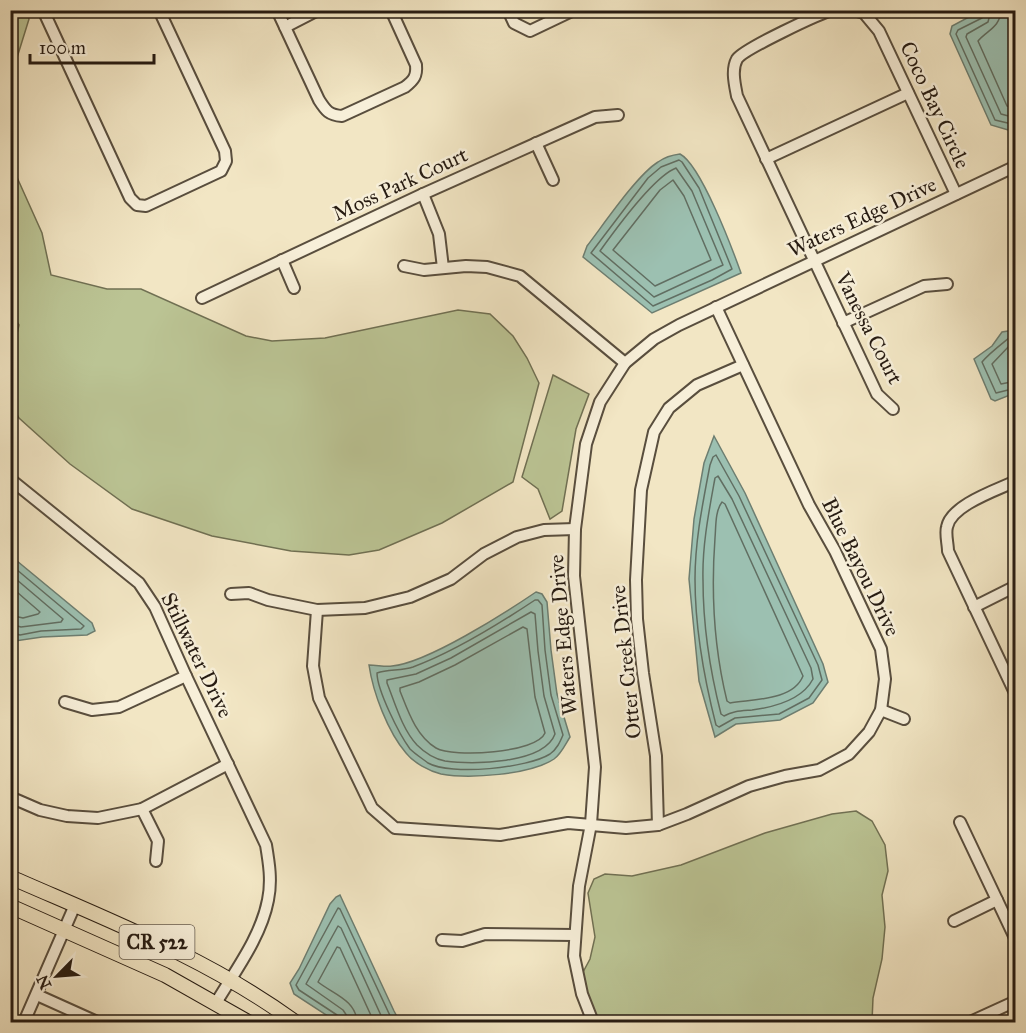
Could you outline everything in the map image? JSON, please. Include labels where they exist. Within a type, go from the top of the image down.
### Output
[{"type":"main road","name":"CR 522","points":[[10,877],[164,945],[229,980],[295,1023]]},
{"type":"main road","name":"CR 522","points":[[10,906],[165,975],[216,1002],[248,1023]]},
{"type":"street","points":[[43,10],[130,198],[137,205],[146,206],[221,171],[226,161],[225,151],[159,10]]},
{"type":"street","points":[[277,10],[319,100],[326,111],[332,115],[342,116],[405,87],[413,81],[417,74],[416,65],[391,10]]},
{"type":"street","points":[[285,27],[318,10]]},
{"type":"street","points":[[508,10],[514,23],[530,30],[574,10]]},
{"type":"street","points":[[813,261],[737,96],[733,77],[737,59],[751,48],[833,10]]},
{"type":"street","name":"Coco Bay Circle","points":[[854,10],[864,13],[879,31],[956,194]]},
{"type":"street","points":[[766,159],[908,93]]},
{"type":"street","name":"Moss Park Court","points":[[202,298],[536,143],[595,117],[618,114]]},
{"type":"street","points":[[536,143],[553,180]]},
{"type":"street","name":"Waters Edge Drive","points":[[592,1023],[573,956],[579,886],[591,824],[595,767],[574,576],[575,529],[586,444],[600,402],[626,363],[654,339],[716,307],[1016,166]]},
{"type":"street","points":[[423,194],[439,234],[442,268]]},
{"type":"street","points":[[282,260],[294,288]]},
{"type":"street","name":"Vanessa Court","points":[[813,261],[877,394],[893,409]]},
{"type":"street","points":[[404,267],[424,270],[487,267],[520,276],[626,363]]},
{"type":"street","points":[[843,323],[924,286],[946,284]]},
{"type":"street","name":"Blue Bayou Drive","points":[[316,610],[313,666],[319,698],[372,808],[394,828],[500,836],[568,823],[626,828],[658,825],[749,786],[819,770],[849,754],[869,732],[881,710],[885,679],[881,648],[835,551],[808,505],[716,307]]},
{"type":"street","name":"Otter Creek Drive","points":[[658,825],[656,756],[637,619],[636,580],[640,490],[654,432],[669,408],[697,386],[743,364]]},
{"type":"street","name":"Stillwater Drive","points":[[10,479],[139,583],[155,607],[266,845],[270,872],[268,901],[255,936],[216,1002]]},
{"type":"street","points":[[1015,693],[948,551],[946,528],[953,514],[1016,481]]},
{"type":"street","points":[[231,594],[249,593],[268,600],[316,610],[365,608],[410,597],[451,579],[484,554],[517,537],[544,530],[575,529]]},
{"type":"street","points":[[974,607],[1016,586]]},
{"type":"street","points":[[65,702],[92,710],[119,706],[186,676]]},
{"type":"street","points":[[881,710],[904,719]]},
{"type":"street","points":[[10,797],[40,810],[67,816],[98,818],[142,809],[228,764]]},
{"type":"street","points":[[142,809],[158,842],[156,861]]},
{"type":"street","points":[[960,822],[1016,940]]},
{"type":"street","points":[[954,921],[997,900]]},
{"type":"street","points":[[24,1023],[75,905]]},
{"type":"street","points":[[442,940],[462,941],[485,934],[574,935]]},
{"type":"street","points":[[37,995],[97,1023]]},
{"type":"street","points":[[970,1023],[1016,1001]]},
{"type":"shaded area","points":[[11,10],[25,11],[29,19],[11,77]]},
{"type":"shaded area","points":[[11,164],[42,233],[51,275],[107,289],[141,289],[246,336],[272,341],[325,338],[458,310],[490,314],[513,336],[539,383],[513,482],[442,523],[379,550],[349,555],[291,551],[212,536],[132,509],[70,464],[19,418],[10,402],[11,360],[19,325],[11,313]]},
{"type":"shaded area","points":[[553,375],[589,394],[576,429],[562,511],[550,519],[538,489],[522,477]]},
{"type":"shaded area","points":[[856,811],[872,821],[885,845],[888,871],[882,895],[885,927],[882,959],[873,998],[872,1022],[598,1022],[586,993],[582,974],[590,959],[595,937],[588,893],[594,879],[605,874],[632,876],[681,865],[765,833],[832,814]]},
{"type":"water","points":[[982,10],[1015,11],[1015,132],[991,125],[950,34],[952,26]]},
{"type":"water","points":[[680,154],[688,161],[706,190],[741,273],[652,313],[583,257],[587,246],[640,178],[661,160]]},
{"type":"water","points":[[1015,319],[1015,393],[995,401],[991,399],[974,359],[992,346],[1002,332],[1008,331]]},
{"type":"water","points":[[714,436],[745,493],[823,664],[828,682],[813,703],[780,720],[736,724],[715,737],[699,681],[689,579],[694,519],[704,463]]},
{"type":"water","points":[[11,556],[92,623],[95,631],[87,635],[15,641],[11,635]]},
{"type":"water","points":[[536,592],[542,594],[547,602],[557,694],[570,737],[561,752],[554,759],[530,769],[483,776],[441,774],[417,763],[399,744],[387,723],[369,665],[392,666],[425,656],[466,636]]},
{"type":"water","points":[[340,895],[400,1022],[337,1022],[294,994],[290,983],[330,904]]}]
